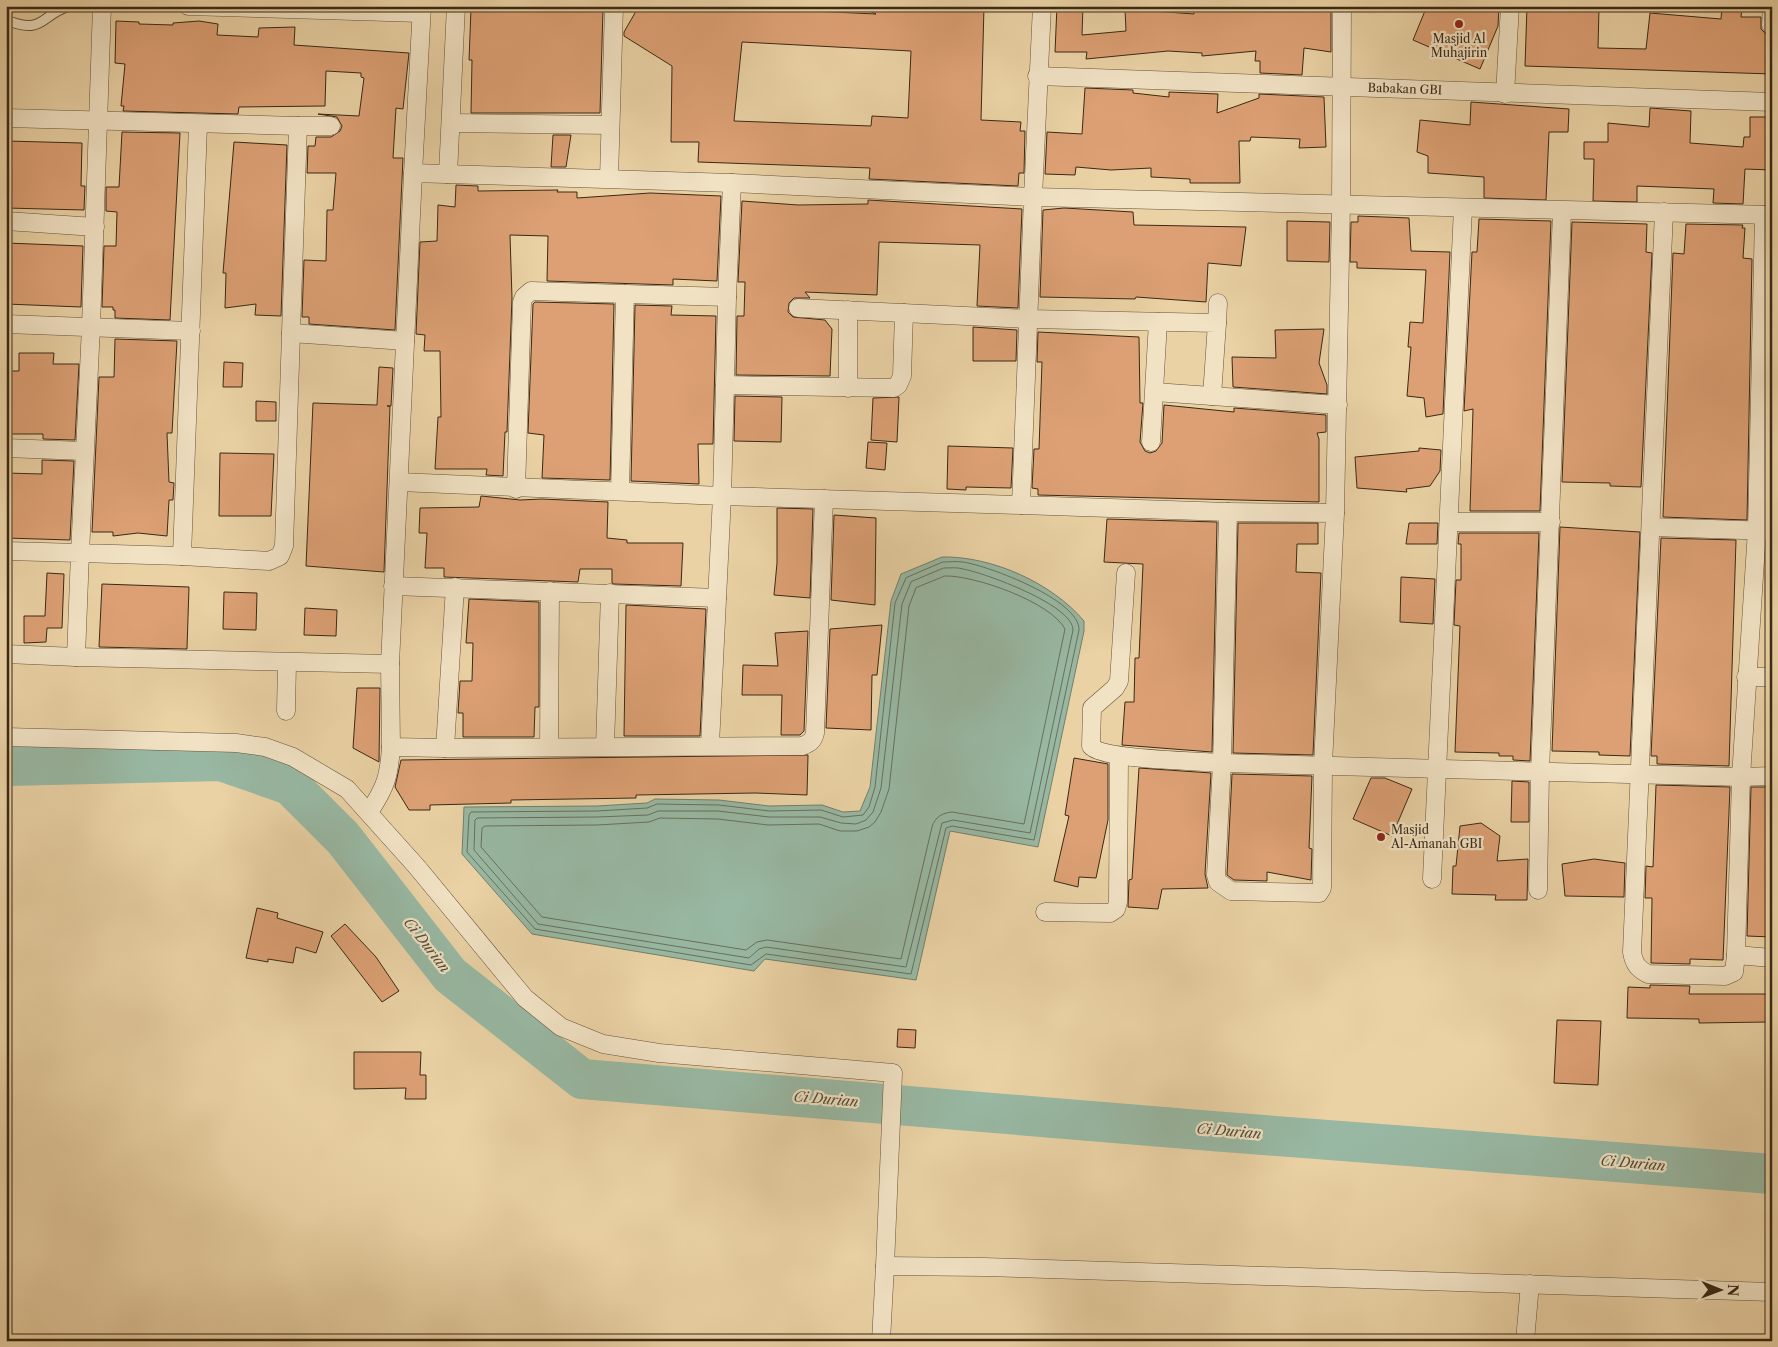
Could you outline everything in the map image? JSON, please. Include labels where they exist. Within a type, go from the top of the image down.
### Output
[{"type":"street","points":[[76,656],[95,227],[102,6]]},
{"type":"street","points":[[188,6],[422,9],[393,586],[390,664],[392,747],[390,768],[384,790],[369,812]]},
{"type":"street","points":[[448,174],[456,6]]},
{"type":"street","points":[[609,178],[614,6]]},
{"type":"street","points":[[1021,505],[1037,76],[1042,6]]},
{"type":"street","points":[[1228,512],[1222,763],[1216,876],[1218,882],[1230,891],[1317,894],[1322,888],[1323,765],[1338,405],[1342,6]]},
{"type":"street","points":[[1505,94],[1510,6]]},
{"type":"street","points":[[1771,24],[1772,6]]},
{"type":"street","name":"Babakan GBI","points":[[1037,76],[1772,102]]},
{"type":"street","points":[[6,118],[198,125],[331,126]]},
{"type":"street","points":[[451,123],[610,125]]},
{"type":"street","points":[[182,556],[198,125]]},
{"type":"street","points":[[6,551],[182,556],[269,561],[280,556],[283,552],[298,126]]},
{"type":"street","points":[[413,173],[609,178],[1033,196],[1562,212],[1664,212],[1768,215],[1764,530],[1746,677],[1736,955],[1734,972],[1725,976],[1648,974],[1639,969],[1634,961],[1664,212]]},
{"type":"street","points":[[710,745],[722,496],[732,183]]},
{"type":"street","points":[[1432,879],[1450,522],[1463,208]]},
{"type":"street","points":[[1538,890],[1540,772],[1562,212]]},
{"type":"street","points":[[6,221],[95,227]]},
{"type":"street","points":[[516,489],[524,297],[532,291],[727,297]]},
{"type":"street","points":[[620,491],[626,294]]},
{"type":"street","points":[[1212,396],[1218,303]]},
{"type":"street","points":[[798,308],[1029,319],[1217,324]]},
{"type":"street","points":[[848,310],[848,388]]},
{"type":"street","points":[[725,385],[888,389],[898,385],[902,376],[904,313]]},
{"type":"street","points":[[1151,442],[1158,322]]},
{"type":"street","points":[[6,324],[191,331]]},
{"type":"street","points":[[290,333],[405,341]]},
{"type":"street","points":[[1155,392],[1338,405]]},
{"type":"street","points":[[6,448],[84,450]]},
{"type":"street","points":[[399,482],[516,489],[620,491],[722,496],[1228,512],[1334,513]]},
{"type":"street","points":[[392,747],[802,746],[813,740],[824,499]]},
{"type":"street","points":[[1450,522],[1551,522]]},
{"type":"street","points":[[1651,527],[1764,530]]},
{"type":"street","points":[[1126,573],[1119,681],[1115,688],[1092,708],[1090,742],[1098,752],[1119,756],[1222,763],[1641,775],[1772,776]]},
{"type":"street","points":[[393,586],[717,598]]},
{"type":"street","points":[[445,748],[455,587]]},
{"type":"street","points":[[549,747],[550,591]]},
{"type":"street","points":[[605,746],[610,593]]},
{"type":"street","points":[[6,654],[287,663],[390,664]]},
{"type":"street","points":[[286,711],[287,663]]},
{"type":"street","points":[[1746,677],[1772,677]]},
{"type":"street","points":[[6,737],[199,741],[265,748],[293,756],[347,789],[369,812],[526,998],[561,1027],[603,1044],[659,1053],[893,1073],[881,1341]]},
{"type":"street","points":[[1045,912],[1110,913],[1116,909],[1118,902],[1119,756]]},
{"type":"street","points":[[1736,955],[1772,958]]},
{"type":"street","points":[[884,1266],[1772,1292]]},
{"type":"street","points":[[1525,1341],[1530,1284]]},
{"type":"lane","points":[[6,20],[19,25],[40,24],[58,10],[69,6]]},
{"type":"water","points":[[942,557],[981,561],[1020,574],[1071,607],[1084,621],[1084,631],[1038,847],[950,831],[916,980],[765,959],[754,971],[532,934],[462,854],[464,807],[597,806],[647,803],[655,799],[719,800],[769,806],[822,805],[843,812],[860,811],[870,787],[891,601],[901,574]]},
{"type":"building","points":[[639,6],[703,6],[876,14],[858,6],[984,6],[981,120],[1021,122],[1020,131],[1025,131],[1024,173],[1019,173],[1018,186],[869,179],[870,168],[698,162],[699,142],[671,142],[672,66],[624,36],[624,32]],"holes":[[[742,42],[911,51],[908,118],[872,116],[871,126],[734,121]]]},
{"type":"building","points":[[1057,6],[1083,6],[1082,35],[1126,31],[1125,9],[1194,14],[1194,6],[1331,6],[1331,52],[1304,48],[1302,75],[1260,73],[1260,61],[1255,61],[1256,51],[1202,56],[1202,53],[1168,51],[1086,59],[1087,52],[1055,52]]},
{"type":"building","name":"Masjid Al Muhajirin","points":[[1427,6],[1499,6],[1498,26],[1480,69],[1413,40]]},
{"type":"building","points":[[1527,6],[1599,8],[1598,48],[1646,49],[1650,13],[1721,19],[1722,7],[1742,8],[1741,17],[1761,17],[1761,29],[1767,35],[1767,53],[1772,53],[1772,74],[1525,66]]},
{"type":"building","points":[[603,8],[600,113],[471,113],[472,60],[469,60],[471,9]]},
{"type":"building","points":[[116,21],[173,25],[173,23],[199,21],[218,24],[217,35],[258,37],[259,28],[295,27],[294,45],[409,53],[403,109],[396,108],[393,158],[403,158],[395,330],[309,324],[309,317],[302,317],[304,260],[326,261],[327,210],[333,210],[336,173],[307,173],[308,146],[315,146],[316,137],[331,137],[340,131],[342,126],[337,117],[318,114],[359,116],[364,78],[361,77],[361,73],[326,71],[325,106],[239,107],[238,114],[123,111],[124,106],[121,106],[125,64],[115,63]]},
{"type":"building","points":[[1085,88],[1133,90],[1133,93],[1169,97],[1169,92],[1218,94],[1217,113],[1259,98],[1259,94],[1324,97],[1326,147],[1299,148],[1300,139],[1251,137],[1250,141],[1239,141],[1240,183],[1190,183],[1190,179],[1151,177],[1151,168],[1111,170],[1076,167],[1075,175],[1045,174],[1047,132],[1082,134]]},
{"type":"building","points":[[1471,102],[1569,109],[1568,132],[1549,132],[1546,200],[1484,198],[1484,177],[1428,173],[1428,156],[1417,152],[1420,120],[1470,125]]},
{"type":"building","points":[[1650,108],[1691,111],[1690,143],[1743,147],[1744,137],[1750,137],[1750,117],[1772,117],[1772,170],[1745,169],[1743,204],[1713,203],[1714,189],[1637,186],[1637,202],[1593,201],[1594,159],[1584,159],[1584,142],[1608,142],[1608,123],[1649,127]]},
{"type":"building","points":[[122,132],[180,133],[170,320],[115,318],[113,307],[102,307],[104,246],[116,246],[117,212],[106,211],[106,187],[119,187]]},
{"type":"building","points":[[553,135],[571,135],[566,167],[551,167]]},
{"type":"building","points":[[6,141],[82,143],[81,186],[85,186],[84,210],[6,208]]},
{"type":"building","points":[[234,142],[287,145],[281,316],[255,315],[256,304],[225,308],[226,273],[223,273]]},
{"type":"building","points":[[456,185],[478,186],[478,191],[558,190],[557,192],[577,192],[577,198],[650,193],[721,196],[717,281],[673,279],[673,285],[547,281],[548,236],[510,235],[512,298],[507,432],[505,432],[503,476],[486,475],[487,469],[435,469],[438,417],[441,417],[440,351],[424,351],[425,335],[416,334],[420,242],[437,241],[438,205],[455,207]]},
{"type":"building","points":[[868,200],[1022,209],[1018,308],[977,306],[980,245],[879,242],[877,295],[805,292],[810,298],[794,298],[789,303],[788,312],[793,317],[825,320],[832,329],[830,376],[736,375],[737,316],[744,316],[745,282],[738,282],[742,201],[798,205],[868,204]]},
{"type":"building","points":[[1064,208],[1133,212],[1134,225],[1246,227],[1241,266],[1208,263],[1206,302],[1136,297],[1135,299],[1040,297],[1043,210]]},
{"type":"building","points":[[1358,216],[1409,218],[1411,251],[1450,252],[1443,414],[1426,417],[1424,398],[1407,396],[1411,347],[1408,347],[1410,322],[1423,323],[1426,270],[1357,268],[1357,262],[1350,262],[1351,222],[1358,222]]},
{"type":"building","points":[[1479,219],[1551,221],[1540,511],[1470,511],[1473,409],[1464,411],[1472,252],[1477,252]]},
{"type":"building","points":[[1287,221],[1330,222],[1329,262],[1287,261]]},
{"type":"building","points":[[1572,222],[1647,224],[1646,252],[1652,253],[1641,487],[1610,486],[1610,483],[1562,482]]},
{"type":"building","points":[[1686,224],[1743,225],[1742,228],[1745,228],[1743,258],[1752,259],[1747,520],[1663,517],[1673,253],[1684,254]]},
{"type":"building","points":[[6,243],[83,246],[81,307],[6,304]]},
{"type":"building","points":[[535,302],[614,304],[610,480],[542,478],[544,435],[528,433],[533,304]]},
{"type":"building","points":[[635,305],[672,306],[671,315],[716,316],[713,444],[698,444],[699,484],[631,481]]},
{"type":"building","points":[[973,327],[1017,330],[1016,361],[973,361]]},
{"type":"building","points":[[1324,329],[1319,363],[1327,385],[1327,394],[1233,387],[1232,357],[1276,358],[1275,330]]},
{"type":"building","points":[[1038,332],[1139,337],[1140,403],[1143,403],[1140,442],[1145,451],[1150,453],[1156,451],[1162,443],[1164,405],[1234,412],[1234,408],[1326,415],[1326,432],[1317,433],[1319,439],[1319,502],[1038,495],[1038,489],[1032,488],[1034,449],[1039,449],[1042,362],[1037,362]]},
{"type":"building","points":[[115,339],[177,341],[172,433],[167,433],[169,482],[174,483],[173,500],[169,500],[167,536],[138,533],[113,536],[113,532],[92,532],[99,377],[114,377]]},
{"type":"building","points":[[1772,344],[1772,520],[1768,520]]},
{"type":"building","points":[[19,353],[54,353],[53,364],[79,364],[75,440],[43,439],[43,434],[6,434],[6,371],[19,371]]},
{"type":"building","points":[[224,362],[243,363],[242,387],[223,387]]},
{"type":"building","points":[[379,367],[393,368],[384,572],[306,566],[313,403],[377,405]]},
{"type":"building","points":[[735,396],[782,397],[781,442],[734,441]]},
{"type":"building","points":[[899,397],[897,442],[871,440],[873,398]]},
{"type":"building","points":[[256,401],[276,402],[276,421],[256,421]]},
{"type":"building","points":[[868,442],[887,443],[885,470],[866,468]]},
{"type":"building","points":[[948,446],[1013,448],[1011,488],[966,487],[966,490],[947,489]]},
{"type":"building","points":[[1419,448],[1441,450],[1440,471],[1430,486],[1406,489],[1407,492],[1357,488],[1355,457],[1419,451]]},
{"type":"building","points":[[220,453],[274,454],[271,516],[219,516]]},
{"type":"building","points":[[42,460],[74,461],[70,540],[6,538],[6,473],[42,474]]},
{"type":"building","points":[[481,496],[520,500],[608,502],[607,538],[627,540],[627,543],[683,543],[681,586],[614,584],[612,583],[612,569],[580,569],[578,582],[444,577],[444,568],[425,568],[427,533],[419,533],[420,508],[479,507]]},
{"type":"building","points":[[777,508],[813,509],[810,598],[774,595],[777,563]]},
{"type":"building","points":[[834,515],[876,518],[875,605],[831,600]]},
{"type":"building","points":[[1107,519],[1217,522],[1212,752],[1122,745],[1125,702],[1134,702],[1135,658],[1139,658],[1143,564],[1104,562]]},
{"type":"building","points":[[1238,523],[1318,523],[1318,544],[1297,544],[1296,572],[1321,573],[1313,755],[1233,753]]},
{"type":"building","points":[[1409,523],[1438,523],[1437,544],[1406,544]]},
{"type":"building","points":[[1560,527],[1640,532],[1630,756],[1599,755],[1599,752],[1552,751]]},
{"type":"building","points":[[1459,533],[1539,533],[1530,761],[1513,760],[1513,756],[1499,756],[1499,753],[1455,752],[1460,626],[1454,625],[1456,580],[1461,580],[1461,544],[1458,544]]},
{"type":"building","points":[[1661,538],[1736,540],[1729,766],[1657,764],[1657,756],[1651,756]]},
{"type":"building","points":[[47,573],[64,574],[62,628],[47,628],[46,642],[24,643],[24,616],[45,616]]},
{"type":"building","points":[[1401,577],[1435,579],[1433,624],[1400,622]]},
{"type":"building","points":[[102,584],[189,587],[187,649],[99,647]]},
{"type":"building","points":[[224,592],[257,593],[256,630],[223,629]]},
{"type":"building","points":[[469,599],[539,602],[539,707],[535,707],[534,737],[463,737],[463,713],[458,713],[460,681],[472,681],[473,643],[466,643]]},
{"type":"building","points":[[626,605],[706,609],[700,736],[624,736]]},
{"type":"building","points":[[305,608],[337,610],[336,636],[304,635]]},
{"type":"building","points":[[882,625],[877,675],[872,675],[871,730],[826,728],[830,629]]},
{"type":"building","points":[[808,631],[804,731],[800,735],[781,735],[782,695],[742,695],[743,665],[778,666],[775,633]]},
{"type":"building","points":[[357,688],[380,688],[379,762],[353,748]]},
{"type":"building","points":[[808,755],[807,795],[755,793],[636,795],[636,798],[511,800],[511,803],[430,805],[430,810],[409,810],[395,787],[401,760]]},
{"type":"building","points":[[1074,758],[1108,764],[1108,820],[1096,878],[1079,877],[1078,887],[1054,881],[1069,816],[1065,815]]},
{"type":"building","points":[[1139,768],[1211,773],[1205,874],[1208,888],[1162,889],[1158,909],[1128,907],[1129,880],[1132,879]]},
{"type":"building","points":[[1232,774],[1312,776],[1309,848],[1312,849],[1311,880],[1267,872],[1267,881],[1234,880],[1227,875]]},
{"type":"building","points":[[1371,778],[1385,778],[1412,789],[1392,836],[1353,819]]},
{"type":"building","points":[[1512,781],[1529,782],[1529,822],[1511,822]]},
{"type":"building","points":[[1656,785],[1730,787],[1723,960],[1690,959],[1690,964],[1651,963],[1652,898],[1645,898],[1646,866],[1653,867]]},
{"type":"building","points":[[1751,787],[1772,787],[1772,937],[1747,936]]},
{"type":"building","points":[[1481,823],[1500,836],[1497,861],[1528,859],[1527,900],[1495,900],[1496,895],[1452,894],[1453,866],[1456,866],[1460,826]]},
{"type":"building","points":[[1594,859],[1625,863],[1624,897],[1565,896],[1562,864]]},
{"type":"building","points":[[257,908],[278,913],[277,918],[323,932],[316,953],[296,947],[293,963],[268,959],[268,962],[246,958]]},
{"type":"building","points":[[345,924],[376,957],[399,991],[382,1002],[331,936]]},
{"type":"building","points":[[1650,985],[1690,986],[1689,994],[1767,994],[1767,1022],[1699,1023],[1699,1019],[1627,1018],[1628,987],[1650,988]]},
{"type":"building","points":[[1557,1020],[1601,1021],[1598,1085],[1554,1083]]},
{"type":"building","points":[[898,1029],[916,1030],[915,1048],[897,1047]]},
{"type":"building","points":[[354,1052],[421,1052],[420,1075],[426,1075],[426,1099],[405,1099],[406,1088],[354,1089]]},
{"type":"waterway","name":"Ci Durian","points":[[6,766],[221,761],[290,785],[343,838],[450,975],[582,1079],[1212,1131],[1772,1174]]},
{"type":"place","name":"Masjid Al Muhajirin","points":[[1459,24]]},
{"type":"place","name":"Masjid Al-Amanah GBI","points":[[1381,837]]}]
